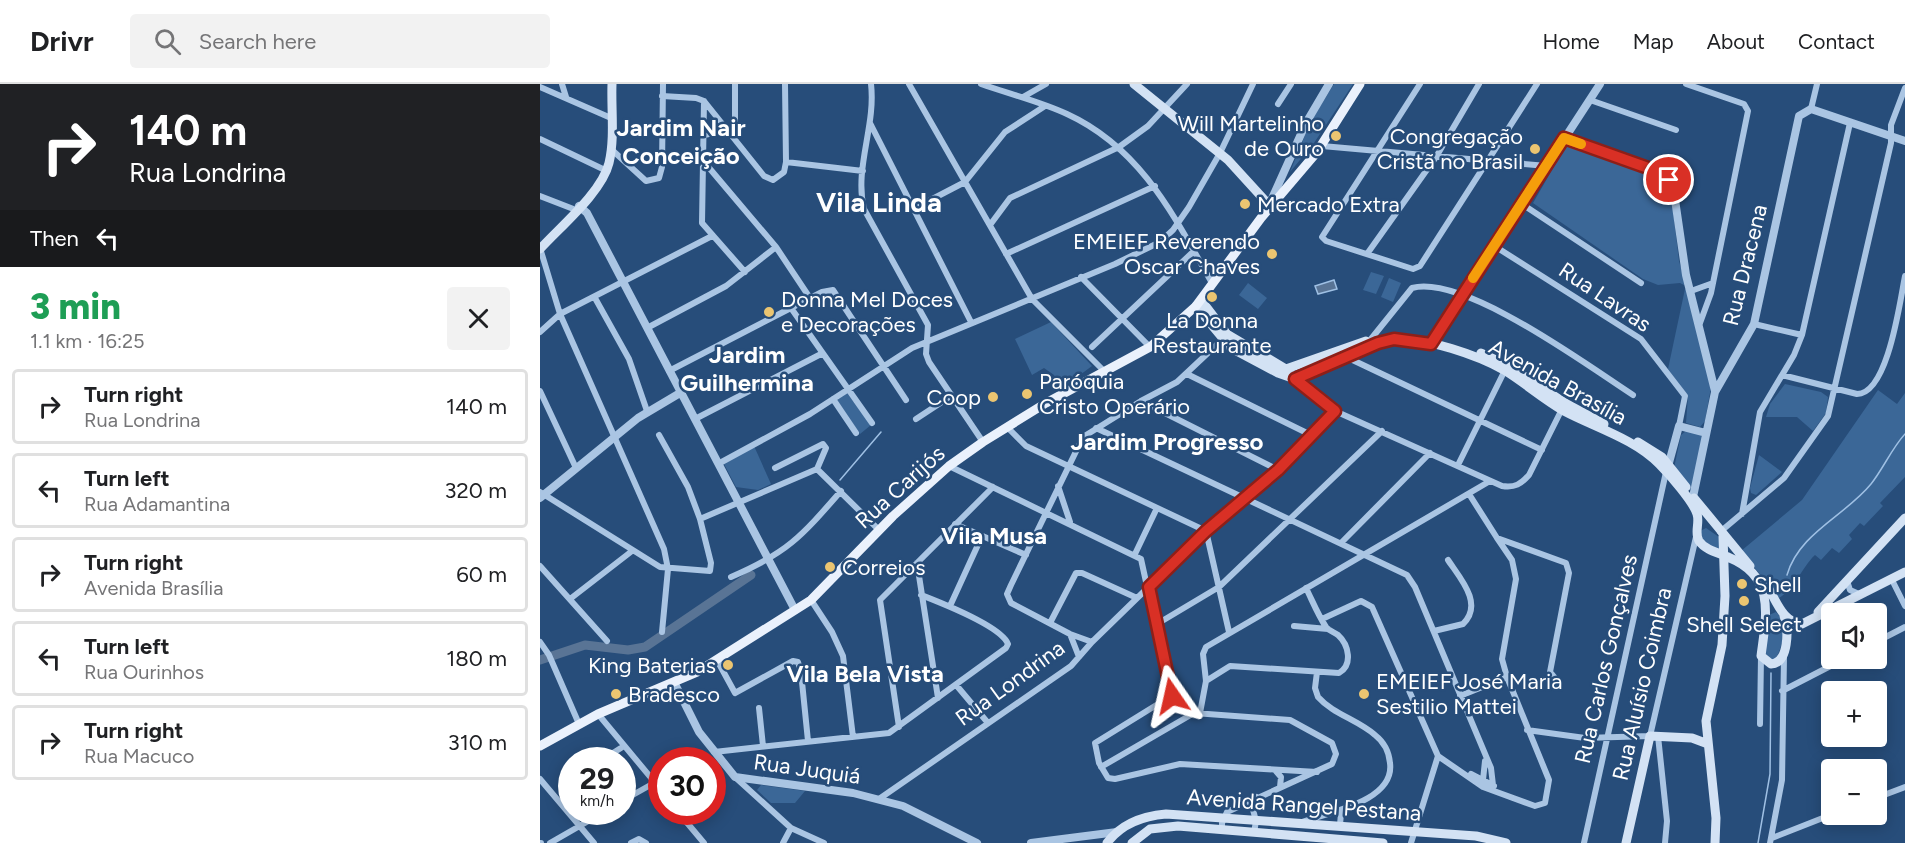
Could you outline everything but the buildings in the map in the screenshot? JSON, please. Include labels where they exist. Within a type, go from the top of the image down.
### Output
[{"type":"main road","points":[[540,249],[597,187],[607,171],[611,149],[612,84]]},
{"type":"main road","points":[[1134,84],[1220,153],[1271,206]]},
{"type":"main road","name":"Rua Carijós","points":[[540,746],[598,714],[674,682],[717,660],[811,600],[879,530],[949,466],[1007,427],[1150,347],[1198,303],[1239,251],[1248,244],[1271,206],[1322,146],[1360,84]]},
{"type":"main road","points":[[1198,303],[1240,353],[1295,379]]},
{"type":"main road","name":"Avenida Brasília","points":[[1290,370],[1371,339],[1398,334],[1433,341],[1506,368],[1564,406],[1653,450],[1668,475],[1696,512],[1697,531],[1705,546],[1744,567],[1763,589],[1767,616],[1761,656]]},
{"type":"main road","points":[[1225,337],[1290,370]]},
{"type":"main road","name":"Avenida Brasília","points":[[1295,379],[1361,349],[1394,339],[1433,341]]},
{"type":"main road","name":"Avenida Brasília","points":[[1668,475],[1693,497],[1764,583],[1783,614]]},
{"type":"main road","points":[[1814,616],[1905,518]]},
{"type":"main road","points":[[1697,531],[1706,525],[1720,532],[1725,556],[1722,645],[1709,698],[1706,727],[1716,818],[1715,843]]},
{"type":"main road","points":[[1725,576],[1736,567],[1744,567]]},
{"type":"main road","points":[[1785,637],[1814,616],[1905,572]]},
{"type":"main road","points":[[1767,616],[1776,610],[1793,622],[1802,624]]},
{"type":"main road","points":[[1761,656],[1771,664],[1776,664],[1784,657],[1783,614]]},
{"type":"main road","points":[[1692,738],[1698,736],[1706,727]]},
{"type":"main road","points":[[1654,736],[1692,738],[1708,744]]},
{"type":"main road","name":"Rua Aluísio Coimbra","points":[[1626,843],[1654,736]]},
{"type":"main road","name":"Avenida Rangel Pestana","points":[[1107,843],[1117,832],[1131,823],[1158,815],[1340,825],[1414,833],[1476,836],[1506,843]]},
{"type":"main road","name":"Avenida Rangel Pestana","points":[[1132,843],[1141,834],[1160,827],[1383,843]]},
{"type":"main road","points":[[1117,832],[1125,843]]},
{"type":"street","points":[[562,84],[566,97]]},
{"type":"street","points":[[611,149],[646,181],[658,177],[662,167],[663,84]]},
{"type":"street","points":[[735,84],[735,139]]},
{"type":"street","points":[[662,96],[696,98],[704,101],[764,176],[770,179],[781,176],[786,162],[785,84]]},
{"type":"street","points":[[871,84],[870,123],[863,171],[864,209],[928,325],[927,358],[983,442]]},
{"type":"street","points":[[909,84],[1032,299],[1104,371]]},
{"type":"street","points":[[981,84],[1068,114],[1119,147],[1155,186],[1212,284]]},
{"type":"street","points":[[1023,97],[1046,84]]},
{"type":"street","points":[[990,225],[1010,198],[1119,147],[1166,110],[1187,84]]},
{"type":"street","points":[[718,464],[832,399],[927,340],[1032,299],[1160,242],[1178,224],[1220,153],[1253,84]]},
{"type":"street","points":[[1278,104],[1291,84]]},
{"type":"street","name":"Rua Carijós","points":[[1271,206],[1306,123],[1329,84]]},
{"type":"street","points":[[1420,84],[1323,234],[1326,241],[1413,269],[1417,268],[1537,84]]},
{"type":"street","points":[[1367,254],[1436,157],[1479,84]]},
{"type":"street","points":[[1433,341],[1462,293],[1496,247],[1600,84]]},
{"type":"street","points":[[1686,84],[1744,104],[1748,111],[1713,283],[1700,323]]},
{"type":"street","points":[[1817,84],[1810,110],[1905,141]]},
{"type":"street","points":[[540,87],[611,118]]},
{"type":"street","points":[[1720,532],[1787,475],[1826,419],[1835,389],[1891,125],[1905,88]]},
{"type":"street","points":[[1590,100],[1676,130]]},
{"type":"street","points":[[704,101],[705,163],[702,221],[712,236],[745,272]]},
{"type":"street","points":[[915,208],[964,182],[1005,132],[1045,106]]},
{"type":"street","name":"Rua Dracena","points":[[1693,497],[1715,392],[1754,324],[1797,121],[1802,113],[1810,110]]},
{"type":"street","points":[[870,123],[971,322]]},
{"type":"street","points":[[1742,514],[1761,412],[1802,335],[1850,123]]},
{"type":"street","points":[[704,135],[729,130]]},
{"type":"street","points":[[1564,138],[1666,177],[1675,191],[1684,261],[1715,392]]},
{"type":"street","points":[[540,139],[607,171]]},
{"type":"street","points":[[1322,146],[1547,166]]},
{"type":"street","points":[[786,162],[863,171]]},
{"type":"street","points":[[705,163],[776,247],[810,298]]},
{"type":"street","points":[[1006,254],[1155,186]]},
{"type":"street","points":[[540,196],[587,213],[795,610]]},
{"type":"street","points":[[1522,204],[1641,283]]},
{"type":"street","points":[[540,332],[560,314],[712,236]]},
{"type":"street","points":[[647,328],[726,286],[776,247]]},
{"type":"street","name":"Rua Lavras","points":[[1496,247],[1646,344],[1685,396],[1668,475]]},
{"type":"street","points":[[540,249],[560,314],[664,549],[668,569],[662,632]]},
{"type":"street","points":[[1092,347],[1121,317],[1194,251]]},
{"type":"street","points":[[1782,375],[1863,394],[1875,384],[1884,370],[1905,276]]},
{"type":"street","points":[[1081,278],[1150,347]]},
{"type":"street","points":[[1691,291],[1713,283]]},
{"type":"street","points":[[1371,339],[1412,288],[1462,293],[1498,309],[1633,395]]},
{"type":"street","points":[[669,371],[828,289],[833,290],[906,400]]},
{"type":"street","points":[[595,297],[629,358],[647,411]]},
{"type":"street","points":[[791,308],[846,390],[872,423]]},
{"type":"street","points":[[1754,324],[1802,335]]},
{"type":"street","points":[[1092,642],[1070,634],[1011,603],[1007,594],[1083,437],[1177,382],[1225,337]]},
{"type":"street","points":[[1357,361],[1361,349]]},
{"type":"street","points":[[1336,352],[1542,450]]},
{"type":"street","points":[[695,419],[821,354]]},
{"type":"street","points":[[1712,373],[1731,363]]},
{"type":"street","points":[[1458,465],[1506,368]]},
{"type":"street","points":[[1290,370],[1295,379],[1335,411],[1382,430],[1490,481],[1511,488],[1521,483],[1542,450],[1564,406]]},
{"type":"street","points":[[1187,374],[1311,435]]},
{"type":"street","points":[[540,391],[576,468]]},
{"type":"street","points":[[659,435],[688,488],[700,519],[711,563],[711,568],[706,572],[668,569],[632,551],[541,495],[647,411],[681,393]]},
{"type":"street","points":[[916,419],[951,396]]},
{"type":"street","points":[[832,399],[856,433]]},
{"type":"street","points":[[1141,401],[1278,470]]},
{"type":"street","name":"Rua Londrina","points":[[879,799],[1058,675],[1206,531],[1278,470],[1335,411]]},
{"type":"street","points":[[1680,426],[1706,432]]},
{"type":"street","points":[[1007,427],[1021,442],[1206,531],[1229,632]]},
{"type":"street","points":[[1096,428],[1407,575],[1415,587],[1434,632],[1492,774],[1493,785]]},
{"type":"street","points":[[1157,624],[1219,587],[1382,430]]},
{"type":"street","points":[[700,519],[817,469],[826,448],[823,444],[775,468]]},
{"type":"street","points":[[1341,543],[1430,453]]},
{"type":"street","points":[[949,466],[1070,522],[1141,559],[1172,696],[1095,743],[1101,767],[1112,779],[1180,764],[1317,772]]},
{"type":"street","points":[[817,469],[879,530]]},
{"type":"street","name":"Rua Carlos Gonçalves","points":[[1584,843],[1606,737],[1668,475]]},
{"type":"street","points":[[1200,714],[1206,681],[1203,650],[1229,632],[1490,481]]},
{"type":"street","points":[[1058,486],[1070,522]]},
{"type":"street","points":[[899,727],[879,604],[993,487]]},
{"type":"street","points":[[731,577],[769,561],[789,547],[841,491]]},
{"type":"street","points":[[1745,491],[1755,502]]},
{"type":"street","points":[[1462,770],[1483,787],[1535,806],[1545,803],[1549,780],[1507,677],[1502,650],[1516,579],[1512,560],[1469,494]]},
{"type":"street","points":[[1135,554],[1157,508]]},
{"type":"street","points":[[955,524],[1026,555]]},
{"type":"street","name":"Rua Aluísio Coimbra","points":[[1654,736],[1697,531]]},
{"type":"street","points":[[950,606],[982,536]]},
{"type":"street","points":[[1497,538],[1562,560],[1569,568],[1550,672],[1559,682]]},
{"type":"street","points":[[570,599],[632,551]]},
{"type":"street","points":[[1434,632],[1463,624],[1471,612],[1470,594],[1448,560]]},
{"type":"street","points":[[917,563],[938,699]]},
{"type":"street","points":[[540,566],[607,641]]},
{"type":"street","points":[[1050,623],[1073,577],[1082,573],[1137,598]]},
{"type":"street","points":[[1848,578],[1850,590],[1858,594]]},
{"type":"street","points":[[1891,578],[1905,606]]},
{"type":"street","points":[[1206,681],[1230,666],[1339,673],[1347,664],[1345,644],[1340,637],[1328,629],[1305,588]]},
{"type":"street","points":[[726,750],[889,733],[957,686],[1006,648],[1008,644],[1002,635],[950,606],[921,595]]},
{"type":"street","points":[[811,600],[832,632],[843,656],[853,736]]},
{"type":"street","points":[[1322,619],[1361,601],[1372,607],[1438,756],[1493,785],[1504,795]]},
{"type":"street","points":[[1294,626],[1328,629]]},
{"type":"street","points":[[1887,636],[1905,627]]},
{"type":"street","points":[[1070,634],[1079,657]]},
{"type":"street","points":[[540,642],[579,724]]},
{"type":"street","points":[[1760,724],[1761,656]]},
{"type":"street","points":[[1771,840],[1782,780],[1784,657]]},
{"type":"street","points":[[717,660],[735,693],[793,661],[798,662],[808,741]]},
{"type":"street","points":[[1782,691],[1825,669]]},
{"type":"street","points":[[1298,823],[1370,798],[1381,790],[1389,775],[1390,760],[1385,745],[1375,734],[1318,697],[1317,672]]},
{"type":"street","points":[[1460,696],[1507,677]]},
{"type":"street","name":"Rua Juquiá","points":[[674,682],[699,732],[710,747]]},
{"type":"street","points":[[957,686],[987,723]]},
{"type":"street","points":[[759,708],[763,746]]},
{"type":"street","points":[[598,714],[648,776]]},
{"type":"street","points":[[1101,767],[1189,714],[1299,723],[1320,735],[1335,748],[1335,759],[1332,764],[1257,796],[1227,812],[1222,830]]},
{"type":"street","points":[[1527,730],[1579,737],[1654,736],[1667,821],[1665,843]]},
{"type":"street","points":[[1411,843],[1438,756]]},
{"type":"street","points":[[1484,780],[1485,758]]},
{"type":"street","name":"Rua Juquiá","points":[[726,767],[735,777],[879,799],[903,806],[977,843]]},
{"type":"street","points":[[1274,769],[1281,777],[1280,787]]},
{"type":"street","points":[[1288,771],[1291,783]]},
{"type":"street","points":[[735,777],[791,828],[824,843]]},
{"type":"street","points":[[540,779],[594,843]]},
{"type":"street","points":[[1887,794],[1905,787]]},
{"type":"street","points":[[1254,833],[1256,821],[1252,806],[1257,796]]},
{"type":"street","points":[[1340,825],[1341,813],[1345,807]]},
{"type":"street","points":[[1771,840],[1821,819]]},
{"type":"street","points":[[689,825],[704,843]]},
{"type":"street","points":[[550,843],[580,826]]},
{"type":"street","points":[[783,843],[791,828]]},
{"type":"street","points":[[1031,843],[1099,839],[1117,832]]},
{"type":"street","points":[[631,843],[641,839],[646,843]]},
{"type":"shaded area","points":[[1334,84],[1353,84],[1314,143],[1290,172],[1310,123]]},
{"type":"shaded area","points":[[1567,144],[1652,174],[1666,182],[1671,193],[1679,261],[1686,286],[1680,283],[1658,285],[1643,279],[1533,203]]},
{"type":"shaded area","points":[[1371,272],[1384,276],[1376,294],[1363,290]]},
{"type":"shaded area","points":[[1389,278],[1401,283],[1393,302],[1381,297]]},
{"type":"shaded area","points":[[1334,280],[1337,289],[1318,294],[1315,286]]},
{"type":"shaded area","points":[[1248,283],[1267,298],[1258,309],[1239,295]]},
{"type":"shaded area","points":[[1685,289],[1687,289],[1711,387],[1705,421],[1700,427],[1686,423],[1688,396],[1668,369]]},
{"type":"shaded area","points":[[1051,322],[1092,366],[1061,389],[1054,375],[1044,368],[1032,375],[1015,339]]},
{"type":"shaded area","points":[[1785,384],[1821,392],[1828,397],[1826,413],[1813,431],[1797,417],[1766,417],[1770,404]]},
{"type":"shaded area","points":[[1878,390],[1897,404],[1905,393],[1905,477],[1880,503],[1883,506],[1864,526],[1860,523],[1849,535],[1852,539],[1839,553],[1832,548],[1821,560],[1815,555],[1789,590],[1779,598],[1741,551],[1802,500]]},
{"type":"shaded area","points":[[847,393],[871,425],[860,434],[837,400]]},
{"type":"shaded area","points":[[1686,431],[1701,434],[1702,438],[1691,490],[1674,468],[1681,435]]},
{"type":"shaded area","points":[[754,446],[771,484],[758,490],[736,487],[724,464]]},
{"type":"shaded area","points":[[1759,455],[1782,472],[1756,495],[1751,493],[1750,488]]},
{"type":"shaded area","points":[[1706,528],[1719,537],[1721,548],[1716,550],[1702,541],[1700,531]]},
{"type":"shaded area","points":[[1776,612],[1782,623],[1783,636],[1780,650],[1774,660],[1765,656],[1769,615]]},
{"type":"shaded area","points":[[761,785],[805,791],[795,803],[771,803],[757,790]]},
{"type":"waterway","points":[[840,480],[881,432]]},
{"type":"waterway","points":[[1787,575],[1793,560],[1812,536],[1871,484],[1905,434]]},
{"type":"waterway","points":[[540,660],[585,645],[628,650],[645,647],[751,575]]},
{"type":"waterway","points":[[1758,843],[1770,774],[1771,673]]},
{"type":"slow traffic","points":[[1473,278],[1496,247],[1564,138],[1581,144]]},
{"type":"place","name":"Will Martelinho de Ouro","points":[[1336,136]]},
{"type":"place","name":"Congregação Cristã no Brasil","points":[[1535,149]]},
{"type":"place","name":"Mercado Extra","points":[[1245,204]]},
{"type":"place","name":"EMEIEF Reverendo Oscar Chaves","points":[[1272,254]]},
{"type":"place","name":"La Donna Restaurante","points":[[1212,297]]},
{"type":"place","name":"Donna Mel Doces e Decorações","points":[[769,312]]},
{"type":"place","name":"Paróquia Cristo Operário","points":[[1027,394]]},
{"type":"place","name":"Coop","points":[[993,397]]},
{"type":"place","name":"Correios","points":[[830,567]]},
{"type":"place","name":"Shell","points":[[1742,584]]},
{"type":"place","name":"Shell Select","points":[[1744,601]]},
{"type":"place","name":"King Baterias","points":[[728,665]]},
{"type":"place","name":"Bradesco","points":[[616,694]]},
{"type":"place","name":"EMEIEF José Maria Sestilio Mattei","points":[[1364,694]]},
{"type":"district","name":"Jardim Nair Conceição","points":[[681,141]]},
{"type":"district","name":"Vila Linda","points":[[879,202]]},
{"type":"district","name":"Jardim Guilhermina","points":[[747,368]]},
{"type":"district","name":"Jardim Progresso","points":[[1167,441]]},
{"type":"district","name":"Vila Musa","points":[[994,535]]},
{"type":"district","name":"Vila Bela Vista","points":[[865,673]]},
{"type":"route","points":[[1172,696],[1149,587],[1206,531],[1278,470],[1335,411],[1295,379],[1378,343],[1394,339],[1431,344],[1462,293],[1496,247],[1564,138],[1651,169],[1669,180]]}]
